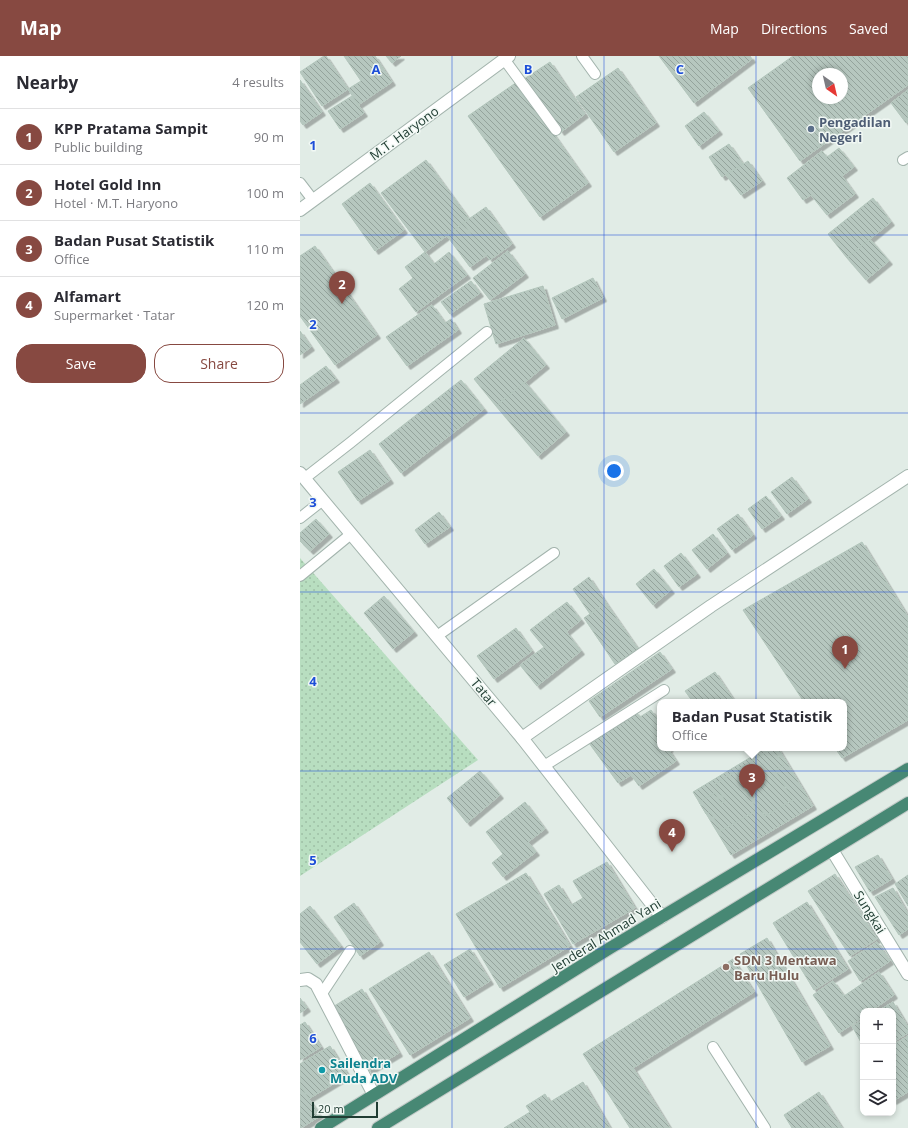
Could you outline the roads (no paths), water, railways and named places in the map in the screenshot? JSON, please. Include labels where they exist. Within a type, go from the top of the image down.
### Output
[{"type":"highway","name":"Jenderal Ahmad Yani","points":[[321,1128],[662,917],[908,769]]},
{"type":"highway","points":[[378,1128],[908,803]]},
{"type":"street","name":"M.T. Haryono","points":[[300,210],[506,58]]},
{"type":"street","name":"Tatar","points":[[302,475],[522,738],[662,917]]},
{"type":"street","points":[[522,738],[711,606],[908,476]]},
{"type":"street","name":"Sungkai","points":[[832,850],[908,974]]},
{"type":"street","points":[[300,980],[308,979],[316,984],[374,1095]]},
{"type":"lane","points":[[582,56],[595,74]]},
{"type":"lane","points":[[506,58],[556,130]]},
{"type":"lane","points":[[300,183],[313,200]]},
{"type":"lane","points":[[302,475],[350,443],[487,332]]},
{"type":"lane","points":[[300,518],[323,500]]},
{"type":"lane","points":[[300,576],[351,534]]},
{"type":"lane","points":[[437,636],[554,553]]},
{"type":"lane","points":[[544,766],[664,690]]},
{"type":"lane","points":[[321,995],[350,951]]},
{"type":"lane","points":[[713,1047],[765,1128]]},
{"type":"place","name":"Pengadilan Negeri","points":[[811,129]]},
{"type":"place","name":"Hotel Gold Inn","points":[[342,304]]},
{"type":"place","name":"KPP Pratama Sampit","points":[[845,669]]},
{"type":"place","name":"Badan Pusat Statistik","points":[[752,797]]},
{"type":"place","name":"Alfamart","points":[[672,852]]},
{"type":"place","name":"SDN 3 Mentawa Baru Hulu","points":[[726,967]]},
{"type":"place","name":"Sailendra Muda ADV","points":[[322,1070]]}]
